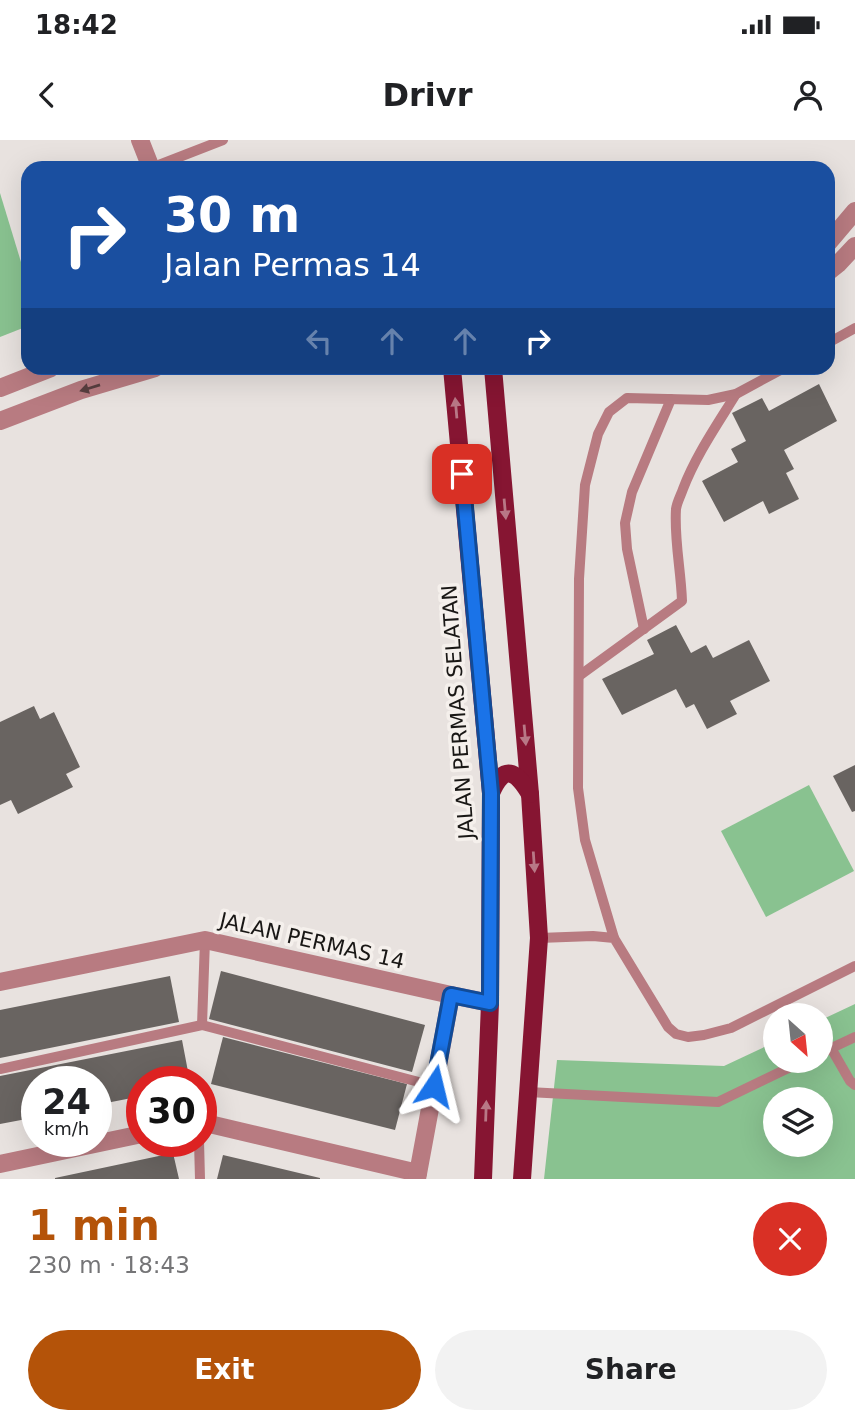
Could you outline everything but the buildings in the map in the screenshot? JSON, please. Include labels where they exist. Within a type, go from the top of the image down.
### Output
[{"type":"main road","name":"JALAN PERMAS SELATAN","points":[[453,375],[491,793],[490,1003],[483,1179]]},
{"type":"main road","points":[[494,375],[530,794],[539,938],[522,1179]]},
{"type":"main road","points":[[491,793],[502,775],[509,773],[517,776],[530,794]]},
{"type":"street","points":[[140,140],[148,161]]},
{"type":"street","points":[[835,235],[855,211]]},
{"type":"street","points":[[835,266],[855,246]]},
{"type":"street","points":[[0,388],[33,375]]},
{"type":"street","points":[[0,421],[81,390],[131,375]]},
{"type":"street","name":"JALAN PERMAS 14","points":[[0,982],[205,940],[490,1003]]},
{"type":"street","points":[[217,1126],[418,1176],[451,995]]},
{"type":"street","points":[[0,1164],[126,1137]]},
{"type":"lane","points":[[169,161],[223,140]]},
{"type":"lane","points":[[835,340],[855,328]]},
{"type":"lane","points":[[771,375],[736,394],[708,400],[627,398],[609,412],[597,434],[585,485],[579,579],[578,788],[584,840],[614,938],[668,1027],[676,1034],[688,1037],[731,1028],[855,966]]},
{"type":"lane","points":[[579,676],[682,601],[676,545],[677,506],[687,478],[736,394]]},
{"type":"lane","points":[[644,629],[627,549],[625,523],[632,492],[671,399]]},
{"type":"lane","points":[[539,938],[614,938]]},
{"type":"lane","points":[[202,1025],[205,940]]},
{"type":"lane","points":[[0,1069],[202,1025],[434,1086]]},
{"type":"lane","points":[[833,1048],[855,1037]]},
{"type":"lane","points":[[833,1060],[855,1085]]},
{"type":"lane","points":[[528,1092],[718,1102],[779,1073]]},
{"type":"lane","points":[[199,1157],[200,1179]]},
{"type":"green space","points":[[0,193],[21,262],[21,329],[0,337]]},
{"type":"green space","points":[[809,785],[854,871],[766,917],[721,831]]},
{"type":"green space","points":[[855,1004],[855,1179],[544,1179],[557,1060],[724,1066],[763,1048],[763,1073],[833,1073],[833,1014]]},
{"type":"route","points":[[434,1086],[451,995],[490,1003],[491,793],[462,474]]}]
